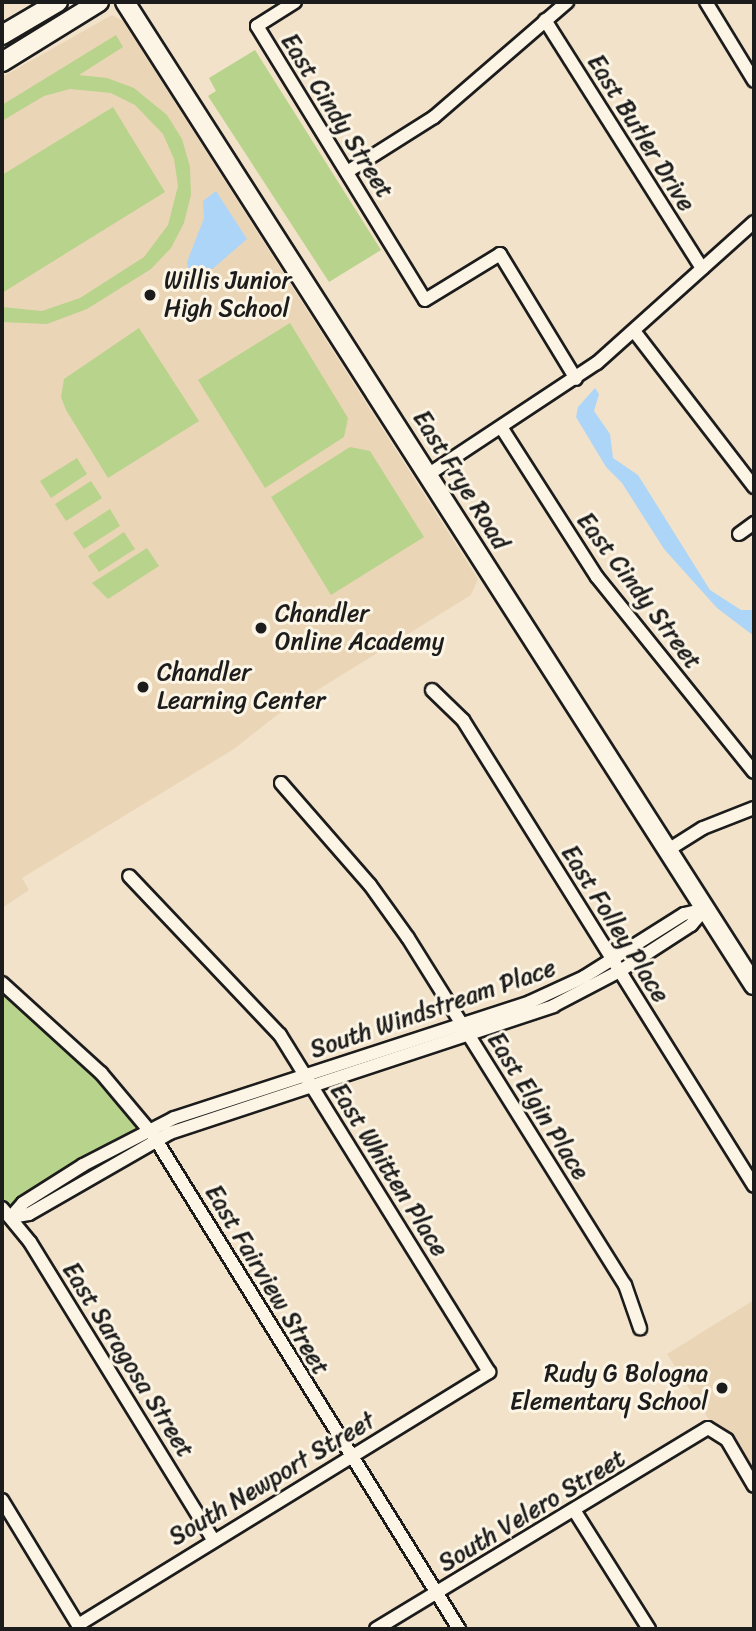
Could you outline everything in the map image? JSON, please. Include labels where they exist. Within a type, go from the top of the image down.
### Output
[{"type":"street","points":[[2,35],[58,2]]},
{"type":"street","points":[[2,62],[99,2]]},
{"type":"street","name":"East Frye Road","points":[[125,2],[754,985]]},
{"type":"street","name":"East Cindy Street","points":[[295,2],[257,26],[425,300],[500,254],[576,379]]},
{"type":"street","points":[[347,172],[434,117],[566,2]]},
{"type":"street","points":[[706,2],[754,81]]},
{"type":"street","name":"East Butler Drive","points":[[545,20],[702,268]]},
{"type":"street","points":[[429,474],[576,379],[634,331],[754,222]]},
{"type":"street","points":[[634,331],[754,486]]},
{"type":"street","name":"East Cindy Street","points":[[501,428],[597,577],[754,772]]},
{"type":"street","points":[[739,534],[754,523]]},
{"type":"street","name":"East Folley Place","points":[[432,690],[463,720],[754,1186]]},
{"type":"street","name":"East Elgin Place","points":[[281,783],[370,885],[466,1030],[625,1285],[640,1328]]},
{"type":"street","points":[[668,850],[703,828],[754,808]]},
{"type":"street","name":"East Whitten Place","points":[[129,876],[256,1005],[308,1081],[489,1372]]},
{"type":"street","name":"South Windstream Place","points":[[466,1030],[562,988],[684,914],[705,909]]},
{"type":"street","name":"South Windstream Place","points":[[6,1212],[83,1165],[153,1134],[195,1110],[308,1081],[466,1030],[553,1006],[620,971],[691,925],[705,909]]},
{"type":"street","name":"East Fairview Street","points":[[2,983],[101,1073],[153,1134],[350,1457],[459,1629]]},
{"type":"street","name":"East Saragosa Street","points":[[6,1212],[213,1539]]},
{"type":"street","name":"South Newport Street","points":[[2,1500],[78,1625],[213,1539],[489,1372]]},
{"type":"street","name":"South Velero Street","points":[[376,1629],[708,1428],[727,1440],[754,1486]]},
{"type":"street","points":[[574,1510],[649,1629]]},
{"type":"shaded area","name":"Willis Junior High School","points":[[112,15],[123,21],[478,579],[471,595],[277,715],[234,749],[22,878],[29,890],[2,908],[2,77]]},
{"type":"shaded area","name":"Rudy G Bologna Elementary School","points":[[754,1300],[754,1471],[731,1435],[711,1423],[667,1354]]},
{"type":"green space","points":[[116,35],[123,47],[79,75],[107,78],[134,88],[167,115],[182,139],[190,167],[191,195],[184,223],[171,248],[151,269],[87,309],[47,324],[2,322],[2,307],[42,311],[80,298],[144,257],[168,225],[178,186],[174,159],[163,134],[135,105],[111,93],[70,89],[44,96],[2,121],[2,105]]},
{"type":"green space","points":[[255,50],[381,250],[329,282],[208,96],[216,91],[209,78]]},
{"type":"green space","points":[[113,107],[165,192],[2,293],[2,175]]},
{"type":"green space","points":[[290,323],[348,418],[344,437],[265,488],[198,380]]},
{"type":"green space","points":[[139,328],[199,421],[108,478],[66,410],[61,397],[64,379]]},
{"type":"green space","points":[[350,447],[370,451],[424,537],[331,595],[271,497]]},
{"type":"green space","points":[[77,458],[87,474],[51,498],[40,481]]},
{"type":"green space","points":[[91,481],[102,498],[66,521],[55,504]]},
{"type":"green space","points":[[110,509],[120,526],[84,549],[73,533]]},
{"type":"green space","points":[[124,532],[135,549],[99,572],[88,556]]},
{"type":"green space","points":[[147,548],[159,566],[108,599],[92,583]]},
{"type":"green space","points":[[2,983],[101,1073],[153,1135],[11,1217],[2,1208]]},
{"type":"water","points":[[216,191],[247,239],[201,279],[189,278],[187,262],[204,218],[203,201]]},
{"type":"water","points":[[595,388],[599,394],[594,411],[610,434],[613,458],[638,475],[710,590],[741,610],[754,610],[754,636],[717,608],[664,549],[622,483],[606,467],[576,417],[578,407]]},
{"type":"place","name":"Willis Junior High School","points":[[150,295]]},
{"type":"place","name":"Chandler Online Academy","points":[[261,628]]},
{"type":"place","name":"Chandler Learning Center","points":[[143,687]]},
{"type":"place","name":"Rudy G Bologna Elementary School","points":[[722,1388]]}]
